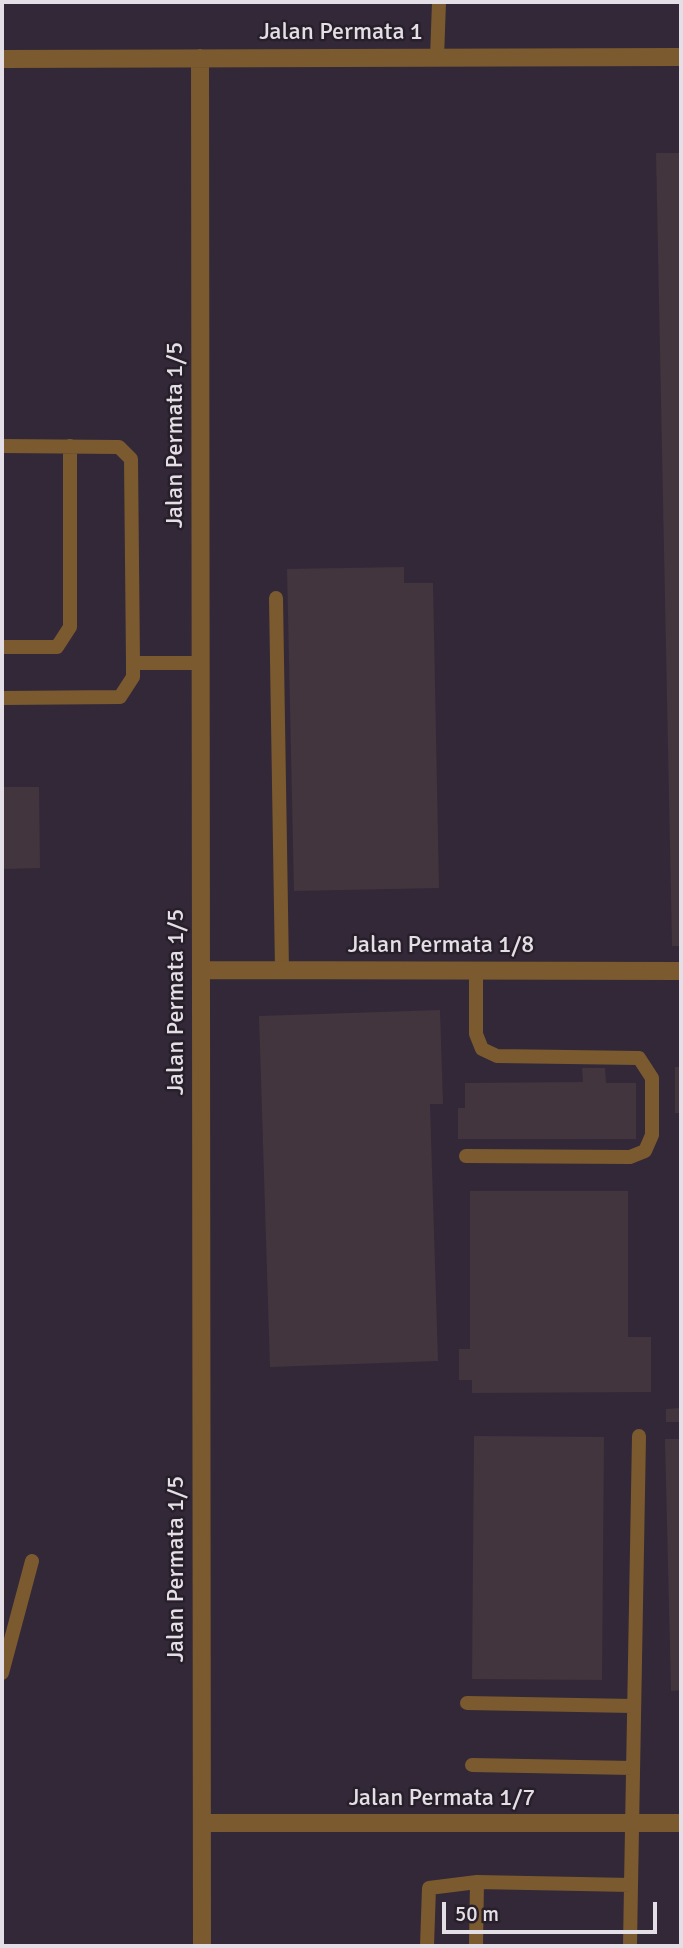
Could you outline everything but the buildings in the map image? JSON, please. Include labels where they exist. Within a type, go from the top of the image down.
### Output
[{"type":"street","name":"Jalan Permata 1","points":[[2,58],[681,57]]},
{"type":"street","name":"Jalan Permata 1/5","points":[[201,58],[202,1946]]},
{"type":"street","name":"Jalan Permata 1/8","points":[[201,970],[681,971]]},
{"type":"street","name":"Jalan Permata 1/7","points":[[202,1823],[681,1823]]},
{"type":"lane","points":[[438,58],[439,2]]},
{"type":"lane","points":[[2,446],[119,447],[131,459],[133,663],[133,677],[120,697],[2,698]]},
{"type":"lane","points":[[2,647],[57,647],[71,627],[70,446]]},
{"type":"lane","points":[[276,598],[282,970]]},
{"type":"lane","points":[[133,663],[201,663]]},
{"type":"lane","points":[[466,1156],[630,1157],[645,1151],[652,1135],[652,1077],[639,1058],[497,1056],[482,1049],[476,1034],[476,971]]},
{"type":"lane","points":[[630,1946],[639,1436]]},
{"type":"lane","points":[[2,1673],[32,1561]]},
{"type":"lane","points":[[467,1703],[633,1706]]},
{"type":"lane","points":[[472,1765],[633,1768]]},
{"type":"lane","points":[[427,1946],[429,1888],[477,1882],[631,1885]]},
{"type":"lane","points":[[476,1946],[477,1882]]},
{"type":"shaded area","points":[[2,2],[681,2],[681,1946],[2,1946]]}]
